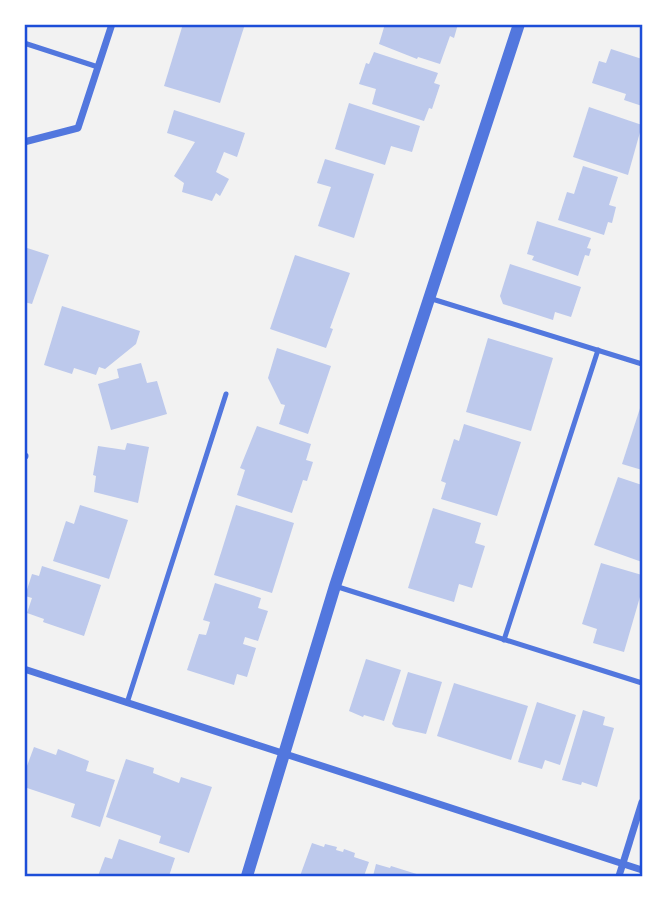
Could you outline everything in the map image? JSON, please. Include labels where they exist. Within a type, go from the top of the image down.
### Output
[{"type":"street","points":[[24,142],[78,128],[112,24]]},
{"type":"street","points":[[247,877],[335,586],[519,24]]},
{"type":"street","points":[[24,669],[642,870]]},
{"type":"street","points":[[619,877],[642,802]]},
{"type":"lane","points":[[24,43],[98,67]]},
{"type":"lane","points":[[429,298],[642,364]]},
{"type":"lane","points":[[503,640],[598,350]]},
{"type":"lane","points":[[127,702],[226,394]]},
{"type":"lane","points":[[335,586],[642,683]]},
{"type":"building","points":[[183,24],[245,24],[220,103],[164,86]]},
{"type":"building","points":[[385,24],[458,24],[454,38],[450,36],[440,64],[418,57],[417,59],[379,44]]},
{"type":"building","points":[[611,49],[642,59],[642,106],[624,100],[626,94],[592,83],[599,61],[606,63]]},
{"type":"building","points":[[374,52],[438,73],[434,83],[440,85],[432,109],[429,108],[424,121],[372,104],[376,89],[359,84],[366,63],[369,64]]},
{"type":"building","points":[[349,103],[420,126],[412,152],[391,146],[385,165],[335,149]]},
{"type":"building","points":[[589,107],[642,125],[628,175],[573,157]]},
{"type":"building","points":[[174,110],[245,133],[237,157],[224,152],[216,172],[229,179],[220,196],[216,193],[212,201],[182,192],[184,183],[174,176],[195,142],[167,133]]},
{"type":"building","points":[[325,159],[374,174],[354,238],[318,226],[331,187],[317,183]]},
{"type":"building","points":[[583,166],[618,177],[609,205],[616,207],[612,223],[608,222],[604,235],[558,220],[567,192],[574,194]]},
{"type":"building","points":[[537,221],[591,238],[587,248],[591,249],[589,256],[585,255],[578,276],[532,260],[534,256],[527,254]]},
{"type":"building","points":[[24,247],[49,255],[32,304],[24,302]]},
{"type":"building","points":[[295,255],[350,273],[330,328],[333,329],[326,348],[270,329]]},
{"type":"building","points":[[510,264],[581,287],[571,317],[555,312],[553,320],[503,304],[500,296]]},
{"type":"building","points":[[62,306],[140,331],[136,344],[105,369],[99,367],[96,375],[74,368],[72,374],[44,365]]},
{"type":"building","points":[[488,338],[553,358],[531,431],[466,412]]},
{"type":"building","points":[[277,348],[331,366],[308,434],[279,424],[285,405],[281,404],[268,378]]},
{"type":"building","points":[[141,363],[147,383],[157,381],[167,414],[111,430],[98,384],[119,378],[117,369]]},
{"type":"building","points":[[642,402],[642,470],[622,464]]},
{"type":"building","points":[[464,424],[521,442],[497,516],[441,499],[446,483],[441,481],[454,439],[459,441]]},
{"type":"building","points":[[257,426],[311,444],[306,460],[313,462],[307,481],[303,480],[292,513],[237,495],[245,470],[240,468]]},
{"type":"building","points":[[127,443],[149,447],[138,503],[94,492],[96,476],[93,475],[98,446],[125,450]]},
{"type":"building","points":[[618,477],[642,485],[642,562],[594,545]]},
{"type":"building","points":[[80,505],[128,520],[109,579],[53,561],[66,521],[74,524]]},
{"type":"building","points":[[236,505],[294,523],[272,593],[214,575]]},
{"type":"building","points":[[433,508],[481,523],[475,543],[485,546],[472,588],[459,584],[454,602],[408,588]]},
{"type":"building","points":[[601,563],[642,575],[642,590],[624,652],[593,643],[597,629],[582,624]]},
{"type":"building","points":[[42,566],[101,585],[84,636],[43,622],[44,619],[27,613],[32,598],[25,596],[32,574],[39,576]]},
{"type":"building","points":[[215,583],[261,598],[258,608],[268,611],[258,641],[245,637],[243,644],[256,648],[247,677],[237,674],[234,685],[187,670],[199,634],[206,635],[208,629],[210,622],[203,620]]},
{"type":"building","points":[[366,659],[401,670],[384,721],[349,711]]},
{"type":"building","points":[[408,672],[442,682],[426,734],[392,724]]},
{"type":"building","points":[[454,683],[528,706],[511,760],[437,736]]},
{"type":"building","points":[[537,702],[576,715],[560,765],[545,760],[542,769],[518,762]]},
{"type":"building","points":[[583,710],[605,717],[603,725],[614,728],[597,787],[562,780]]},
{"type":"building","points":[[34,747],[56,755],[58,749],[89,761],[86,771],[115,780],[100,827],[71,817],[75,804],[24,787],[24,774]]},
{"type":"building","points":[[126,759],[154,768],[153,773],[179,783],[181,777],[212,787],[189,853],[159,843],[161,836],[106,817]]},
{"type":"building","points":[[119,839],[175,858],[169,876],[98,876],[105,857],[112,859]]},
{"type":"building","points":[[312,843],[355,853],[354,857],[369,862],[364,876],[300,876]]},
{"type":"building","points":[[376,864],[390,868],[391,866],[423,876],[373,876]]}]
